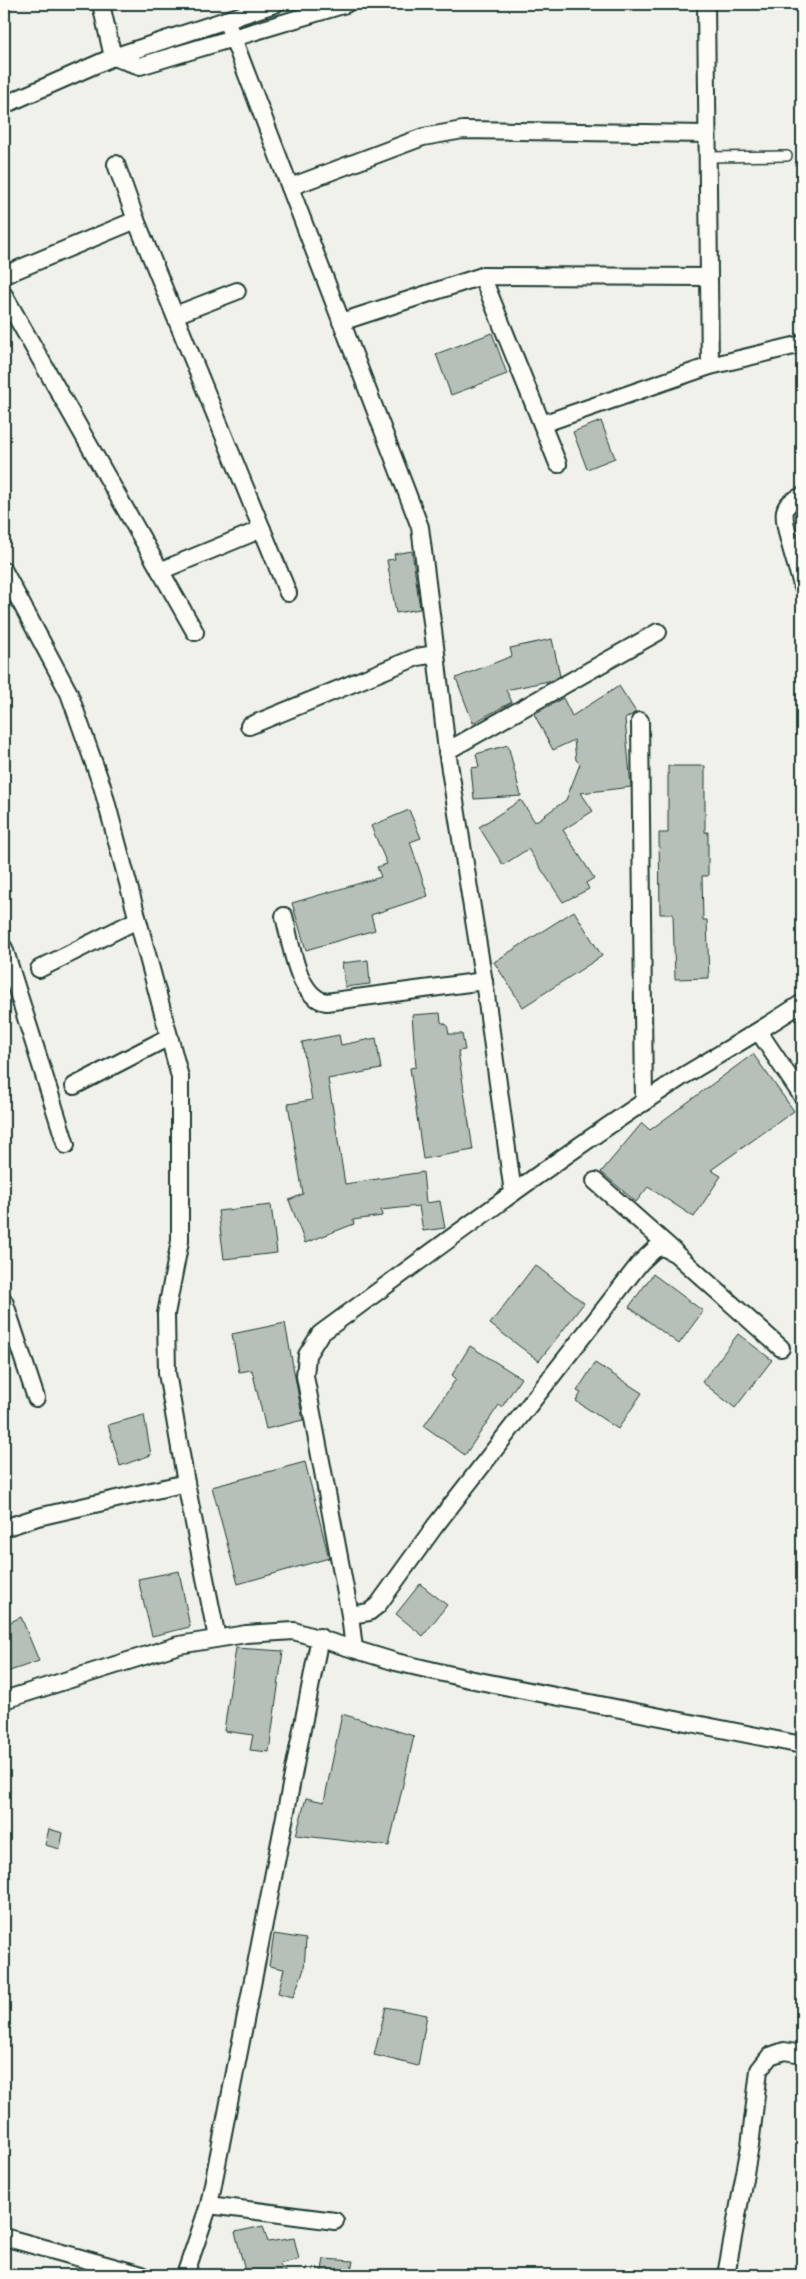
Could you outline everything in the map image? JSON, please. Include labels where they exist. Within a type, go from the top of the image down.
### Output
[{"type":"street","points":[[101,4],[113,57]]},
{"type":"street","points":[[4,105],[113,57],[275,4]]},
{"type":"street","points":[[113,57],[140,66],[346,4]]},
{"type":"street","points":[[706,4],[710,366]]},
{"type":"street","points":[[226,20],[420,527],[447,751],[484,981],[513,1193]]},
{"type":"street","points":[[290,187],[424,136],[463,130],[707,134]]},
{"type":"street","points":[[116,164],[136,220],[288,593]]},
{"type":"street","points":[[4,276],[136,220]]},
{"type":"street","points":[[342,322],[482,276],[709,277]]},
{"type":"street","points":[[482,276],[558,464]]},
{"type":"street","points":[[175,315],[237,290]]},
{"type":"street","points":[[4,295],[195,632]]},
{"type":"street","points":[[542,424],[710,366],[802,344]]},
{"type":"street","points":[[802,496],[790,502],[785,512],[786,527],[802,585]]},
{"type":"street","points":[[160,571],[262,529]]},
{"type":"street","points":[[4,570],[69,693],[102,786],[180,1077],[180,1241],[166,1314],[167,1373],[186,1483],[217,1638]]},
{"type":"street","points":[[447,751],[658,632]]},
{"type":"street","points":[[249,726],[417,657],[436,654]]},
{"type":"street","points":[[640,721],[644,1103]]},
{"type":"street","points":[[284,916],[301,980],[306,990],[321,1001],[326,1002],[484,981]]},
{"type":"street","points":[[39,969],[137,920]]},
{"type":"street","points":[[4,948],[11,997],[66,1145]]},
{"type":"street","points":[[354,1649],[350,1615],[305,1376],[307,1355],[320,1334],[513,1193],[644,1103],[681,1078],[759,1032],[802,1003]]},
{"type":"street","points":[[759,1032],[802,1096]]},
{"type":"street","points":[[74,1086],[169,1037]]},
{"type":"street","points":[[595,1181],[781,1348]]},
{"type":"street","points":[[350,1615],[368,1612],[378,1605],[434,1526],[647,1255],[655,1249],[663,1247],[676,1254]]},
{"type":"street","points":[[4,1301],[36,1398]]},
{"type":"street","points":[[4,1528],[38,1517],[186,1483]]},
{"type":"street","points":[[4,1700],[179,1645],[217,1638],[294,1630],[354,1649],[469,1679],[802,1744]]},
{"type":"street","points":[[185,2275],[209,2205],[320,1637]]},
{"type":"street","points":[[726,2275],[750,2146],[759,2070],[770,2056],[784,2051],[802,2054]]},
{"type":"street","points":[[209,2205],[334,2221]]},
{"type":"street","points":[[4,2237],[142,2275]]},
{"type":"lane","points":[[707,157],[788,156]]},
{"type":"building","points":[[492,333],[507,374],[451,395],[436,354]]},
{"type":"building","points":[[601,421],[615,458],[587,469],[573,432]]},
{"type":"building","points":[[412,551],[420,609],[396,613],[387,560],[395,559],[394,554]]},
{"type":"building","points":[[552,639],[560,676],[553,680],[506,690],[512,702],[473,723],[456,678],[512,656],[510,648]]},
{"type":"building","points":[[619,686],[636,712],[625,719],[631,787],[581,793],[593,811],[563,830],[594,878],[586,883],[589,889],[563,902],[528,849],[503,865],[479,827],[521,800],[535,822],[566,800],[580,764],[576,760],[574,740],[553,750],[534,714],[563,698],[572,716]]},
{"type":"building","points":[[508,745],[521,796],[474,799],[471,768],[479,767],[476,754]]},
{"type":"building","points":[[668,766],[705,766],[705,832],[708,832],[708,876],[702,876],[703,920],[707,920],[709,978],[675,979],[673,914],[660,914],[659,833],[668,833]]},
{"type":"building","points":[[409,810],[421,838],[410,842],[428,896],[371,915],[375,930],[306,950],[292,903],[381,877],[377,867],[387,864],[371,826]]},
{"type":"building","points":[[574,911],[602,956],[523,1007],[494,962]]},
{"type":"building","points":[[368,960],[370,984],[345,987],[342,963]]},
{"type":"building","points":[[440,1013],[441,1022],[447,1025],[449,1034],[462,1034],[465,1050],[458,1051],[473,1150],[423,1159],[410,1068],[416,1067],[412,1015]]},
{"type":"building","points":[[339,1035],[341,1045],[376,1038],[381,1069],[328,1079],[345,1184],[423,1172],[426,1203],[440,1201],[445,1228],[423,1231],[419,1206],[381,1210],[382,1216],[353,1220],[354,1224],[305,1243],[289,1200],[303,1194],[288,1104],[312,1100],[302,1042]]},
{"type":"building","points":[[753,1054],[794,1111],[711,1170],[721,1176],[694,1217],[648,1187],[636,1202],[601,1172],[642,1123],[650,1130]]},
{"type":"building","points":[[271,1205],[277,1253],[224,1259],[218,1211]]},
{"type":"building","points":[[535,1265],[584,1303],[539,1361],[490,1324]]},
{"type":"building","points":[[653,1274],[703,1311],[679,1344],[629,1307]]},
{"type":"building","points":[[285,1323],[303,1420],[266,1429],[252,1370],[239,1372],[232,1334]]},
{"type":"building","points":[[738,1334],[772,1360],[735,1408],[702,1382]]},
{"type":"building","points":[[470,1346],[521,1378],[502,1407],[499,1405],[465,1455],[424,1426],[456,1379],[452,1375]]},
{"type":"building","points":[[595,1363],[642,1393],[618,1429],[576,1401],[581,1393],[577,1391]]},
{"type":"building","points":[[144,1415],[151,1455],[120,1466],[108,1425]]},
{"type":"building","points":[[305,1462],[329,1558],[238,1584],[212,1487]]},
{"type":"building","points":[[179,1571],[190,1627],[152,1636],[138,1579]]},
{"type":"building","points":[[420,1584],[447,1605],[423,1636],[396,1614]]},
{"type":"building","points":[[21,1617],[39,1661],[4,1673],[4,1625]]},
{"type":"building","points":[[236,1648],[283,1651],[269,1752],[250,1750],[253,1735],[224,1731]]},
{"type":"building","points":[[342,1714],[414,1736],[389,1846],[296,1835],[306,1798],[324,1802]]},
{"type":"building","points":[[49,1829],[63,1833],[60,1849],[45,1845]]},
{"type":"building","points":[[274,1934],[306,1939],[304,1969],[293,1997],[278,1993],[284,1969],[269,1966]]},
{"type":"building","points":[[386,2007],[427,2015],[418,2066],[374,2055]]},
{"type":"building","points":[[263,2226],[268,2242],[294,2238],[299,2259],[279,2264],[288,2275],[246,2275],[235,2232]]},
{"type":"building","points":[[324,2259],[353,2261],[350,2275],[321,2275]]}]
